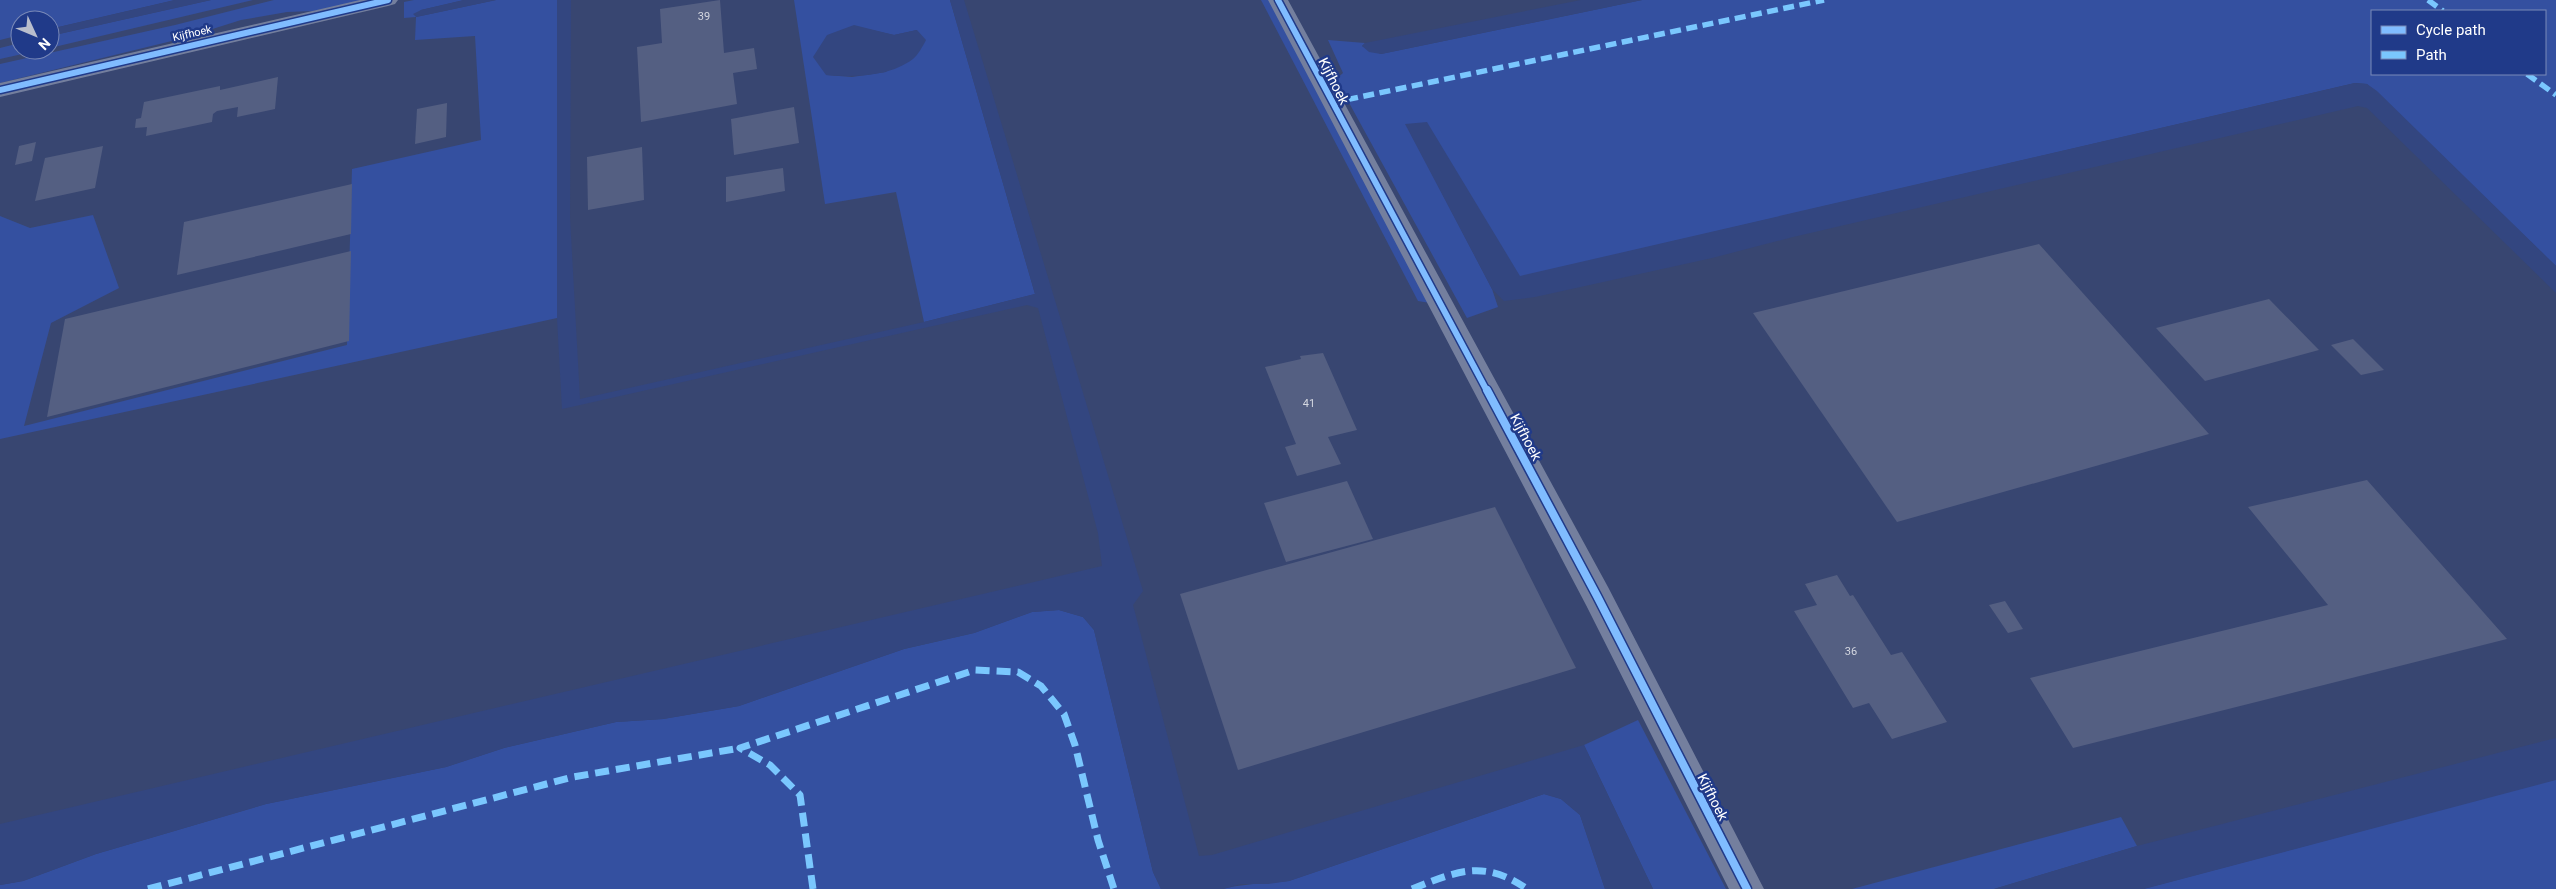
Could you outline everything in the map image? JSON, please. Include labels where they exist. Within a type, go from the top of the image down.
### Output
[{"type":"street","name":"Kijfhoek","points":[[0,90],[388,0]]},
{"type":"street","name":"Kijfhoek","points":[[1278,0],[1597,596],[1747,889]]},
{"type":"shaded area","points":[[0,0],[175,0],[60,27],[60,10],[10,10],[10,38],[0,40]]},
{"type":"shaded area","points":[[175,0],[211,0],[60,34],[60,27]]},
{"type":"shaded area","points":[[211,0],[253,0],[60,46],[60,34]]},
{"type":"shaded area","points":[[274,0],[364,0],[313,11],[287,12],[241,20],[184,38],[0,83],[0,64],[18,60],[60,60],[60,51],[175,25]]},
{"type":"shaded area","points":[[414,0],[464,0],[421,10],[416,17],[404,18],[404,2]]},
{"type":"shaded area","points":[[464,0],[496,0],[416,17],[413,14],[421,10]]},
{"type":"shaded area","points":[[496,0],[557,0],[557,318],[0,439],[0,216],[30,228],[93,215],[119,288],[51,323],[24,426],[347,345],[352,169],[481,140],[475,36],[415,40],[416,17]]},
{"type":"shaded area","points":[[557,0],[571,0],[570,218],[580,399],[924,322],[1035,294],[950,0],[964,0],[1143,591],[1133,605],[1199,856],[1212,855],[1584,745],[1653,889],[1605,889],[1580,815],[1561,799],[1544,794],[1289,881],[1268,884],[1241,884],[1223,889],[1161,889],[1153,872],[1094,630],[1083,617],[1059,610],[1032,612],[974,633],[904,649],[739,706],[663,719],[616,722],[504,748],[446,767],[266,804],[96,854],[23,881],[0,885],[0,824],[1102,566],[1098,533],[1038,308],[1027,305],[562,409],[557,318]]},
{"type":"shaded area","points":[[794,0],[950,0],[1035,294],[924,322],[896,192],[825,204]],"holes":[[[854,26],[894,35],[917,30],[886,72],[852,77],[826,75]]]},
{"type":"shaded area","points":[[1261,0],[1269,0],[1430,303],[1418,301]]},
{"type":"shaded area","points":[[1581,0],[1642,0],[1381,54],[1369,52],[1362,46],[1365,43]]},
{"type":"shaded area","points":[[1642,0],[2556,0],[2556,266],[2367,84],[2355,83],[1520,277],[1406,124],[1492,289],[1498,307],[1467,318],[1336,79],[1343,73],[1328,40],[1365,43],[1362,46],[1381,54]]},
{"type":"shaded area","points":[[854,25],[894,35],[917,30],[926,40],[919,53],[913,59],[893,69],[860,76],[826,75],[813,57],[827,35]]},
{"type":"shaded area","points":[[10,46],[10,57],[0,59],[0,48]]},
{"type":"shaded area","points":[[2355,83],[2367,84],[2377,91],[2556,266],[2556,293],[2367,108],[2358,106],[1793,237],[1712,258],[1535,297],[1504,301],[1492,289],[1405,124],[1427,122],[1520,276]]},
{"type":"shaded area","points":[[1059,610],[1083,617],[1094,630],[1153,872],[1161,889],[0,889],[0,885],[23,881],[96,854],[266,804],[446,767],[504,748],[616,722],[663,719],[739,706],[904,649],[974,633],[1032,612]]},
{"type":"shaded area","points":[[1638,720],[1726,889],[1653,889],[1584,745]]},
{"type":"shaded area","points":[[2556,738],[2556,780],[2144,889],[1994,889],[2137,846]]},
{"type":"shaded area","points":[[2556,779],[2556,889],[2143,889]]},
{"type":"shaded area","points":[[1544,794],[1561,799],[1580,815],[1605,889],[1223,889],[1289,881]]},
{"type":"shaded area","points":[[2121,817],[2137,846],[1994,889],[1852,889]]},
{"type":"building","points":[[720,0],[724,53],[754,48],[757,69],[733,73],[737,104],[641,122],[637,47],[662,43],[660,9]]},
{"type":"building","points":[[278,77],[275,109],[237,117],[238,107],[217,111],[213,114],[212,122],[146,136],[147,127],[135,128],[136,119],[141,118],[144,102],[220,86],[220,90]]},
{"type":"building","points":[[447,103],[446,137],[415,144],[417,109]]},
{"type":"building","points":[[794,107],[799,143],[734,155],[731,119]]},
{"type":"building","points":[[36,142],[32,161],[15,165],[19,146]]},
{"type":"building","points":[[103,146],[95,188],[35,201],[45,158]]},
{"type":"building","points":[[642,147],[644,200],[588,210],[587,157]]},
{"type":"building","points":[[783,168],[785,191],[726,202],[726,177]]},
{"type":"building","points":[[352,184],[351,234],[177,275],[184,222]]},
{"type":"building","points":[[2039,244],[2209,434],[1897,522],[1753,313]]},
{"type":"building","points":[[351,251],[349,341],[47,417],[65,319]]},
{"type":"building","points":[[2269,299],[2319,350],[2205,381],[2156,328]]},
{"type":"building","points":[[2353,339],[2384,370],[2361,375],[2331,345]]},
{"type":"building","points":[[1323,353],[1357,430],[1328,437],[1341,464],[1297,476],[1285,447],[1296,444],[1265,367],[1301,359],[1300,356]]},
{"type":"building","points":[[2367,480],[2507,639],[2073,748],[2030,678],[2328,605],[2248,507]]},
{"type":"building","points":[[1347,481],[1373,539],[1286,562],[1264,503]]},
{"type":"building","points":[[1495,507],[1576,668],[1238,770],[1180,594]]},
{"type":"building","points":[[1837,575],[1850,596],[1853,595],[1891,655],[1902,652],[1947,722],[1892,739],[1869,703],[1853,708],[1794,611],[1817,605],[1805,584]]},
{"type":"building","points":[[2005,601],[2023,629],[2008,633],[1989,605]]},
{"type":"marked path","points":[[1331,103],[1824,0]]},
{"type":"marked path","points":[[2428,0],[2442,10]]},
{"type":"marked path","points":[[2528,75],[2556,95]]},
{"type":"marked path","points":[[813,889],[800,795],[770,765],[740,748],[975,670],[1018,672],[1041,686],[1064,714],[1075,745],[1098,840],[1114,889]]},
{"type":"marked path","points":[[148,889],[573,777],[740,748]]},
{"type":"marked path","points":[[1412,889],[1476,870],[1490,870],[1501,874],[1527,889]]},
{"type":"cycle path","points":[[0,90],[388,0]]},
{"type":"cycle path","points":[[1278,0],[1597,596],[1747,889]]}]
